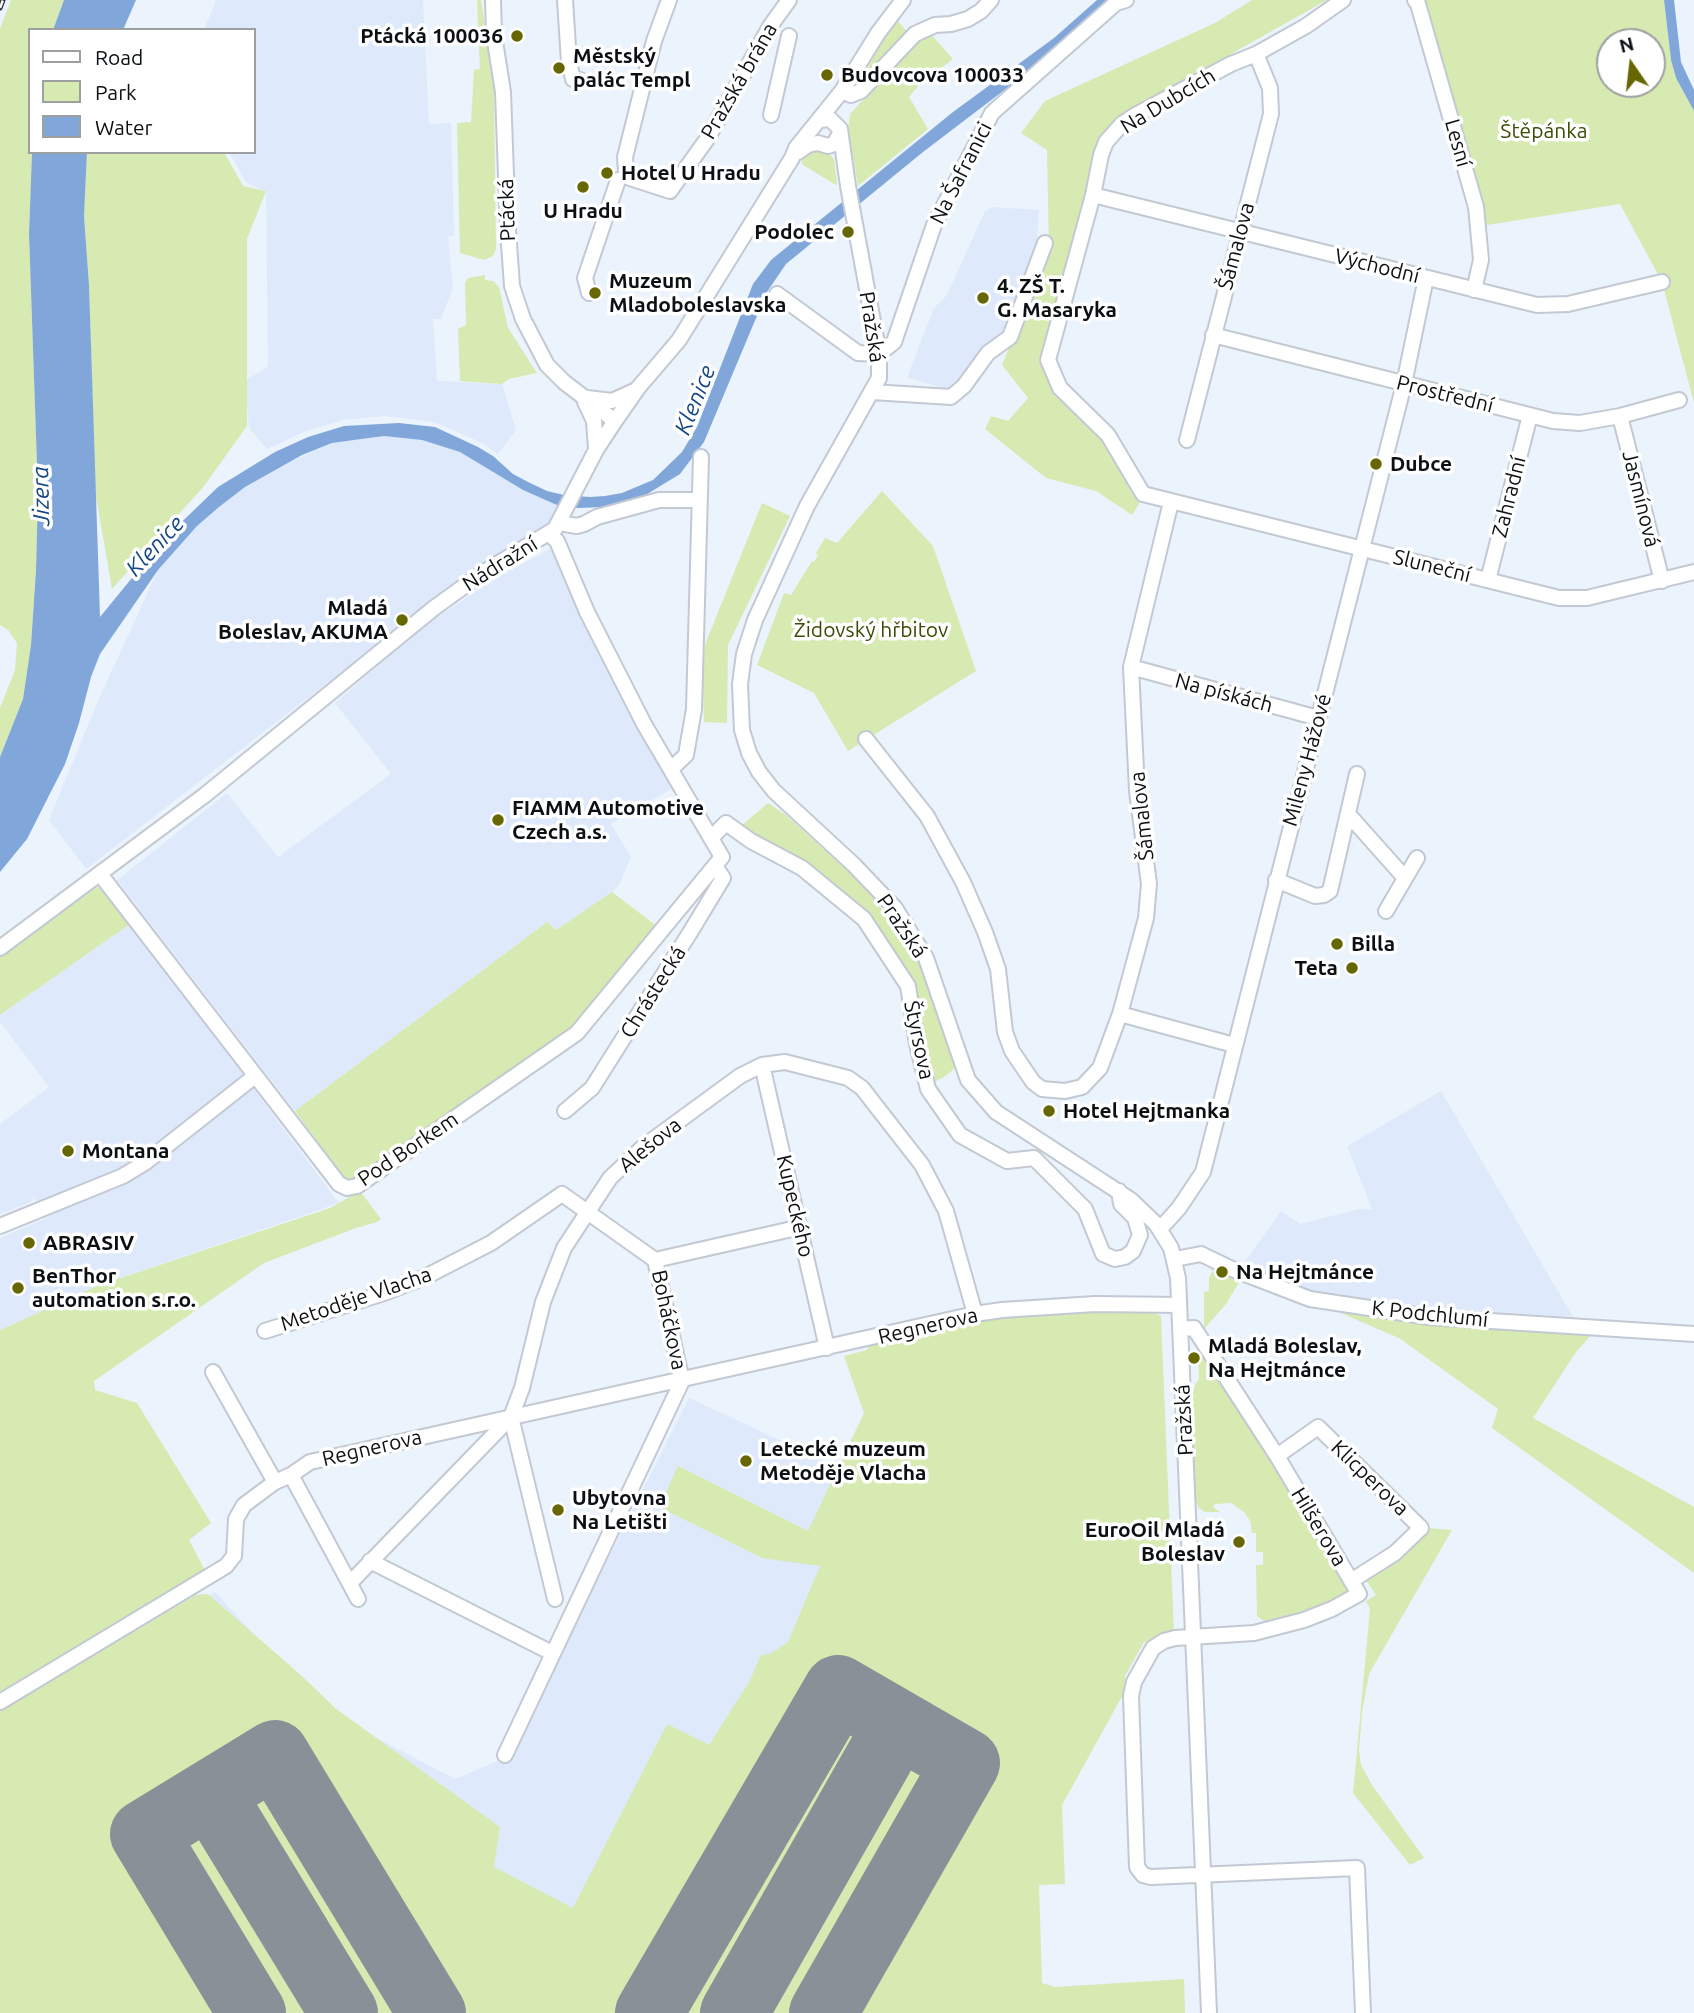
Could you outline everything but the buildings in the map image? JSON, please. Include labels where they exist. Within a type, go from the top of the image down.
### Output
[{"type":"street","name":"Ptácká","points":[[493,0],[494,35],[503,92],[512,286],[527,329],[547,365],[582,397],[615,421]]},
{"type":"street","points":[[565,0],[569,62],[573,79],[580,80]]},
{"type":"street","points":[[589,293],[585,278],[622,176],[654,41],[669,0]]},
{"type":"street","name":"Pražská brána","points":[[622,176],[670,191],[707,139],[771,25],[789,0]]},
{"type":"street","name":"Nádražní","points":[[0,948],[205,795],[434,608],[481,574],[554,528],[596,450],[615,421],[638,388],[679,340],[796,148],[842,91],[878,33],[903,0]]},
{"type":"street","points":[[842,91],[851,94],[861,91],[915,34],[935,25],[968,19],[981,11],[991,0]]},
{"type":"street","name":"Na Šafranici","points":[[879,354],[894,342],[934,225],[992,113],[1116,3],[1126,0]]},
{"type":"street","name":"Na Dubcích","points":[[1171,502],[1143,494],[1108,435],[1060,388],[1048,360],[1093,195],[1101,155],[1106,142],[1122,124],[1306,26],[1343,0]]},
{"type":"street","name":"Lesní","points":[[1415,0],[1476,207],[1481,260],[1474,290]]},
{"type":"street","points":[[771,115],[789,36]]},
{"type":"street","name":"Šámalova","points":[[1187,440],[1271,114],[1270,88],[1256,54]]},
{"type":"street","name":"Pražská","points":[[842,91],[839,129],[879,354],[879,378],[807,506],[755,621],[744,654],[740,684],[742,730],[749,753],[774,791],[895,908],[926,958],[968,1080],[996,1112],[1119,1191],[1142,1209],[1160,1229],[1175,1259],[1178,1278],[1209,2013]]},
{"type":"street","points":[[830,119],[839,129],[838,139],[823,144],[814,136],[817,124],[830,119]]},
{"type":"street","name":"Nádražní","points":[[792,158],[801,149],[823,144]]},
{"type":"street","name":"Pražská","points":[[823,144],[839,159],[848,186]]},
{"type":"street","name":"Východní","points":[[1093,195],[1537,305],[1568,304],[1662,282]]},
{"type":"street","points":[[872,392],[951,397],[957,392],[988,353],[1010,337],[1045,243]]},
{"type":"street","name":"Mileny Hážové","points":[[1160,1229],[1179,1208],[1203,1172],[1360,548],[1404,384],[1426,278]]},
{"type":"street","points":[[777,294],[858,353],[879,354]]},
{"type":"street","name":"Prostřední","points":[[1213,335],[1553,421],[1580,423],[1620,416],[1679,400]]},
{"type":"street","points":[[582,397],[612,401],[638,388]]},
{"type":"street","name":"Ptácká","points":[[582,397],[594,421],[596,450]]},
{"type":"street","name":"Zahradní","points":[[1488,580],[1530,415]]},
{"type":"street","name":"Jasmínová","points":[[1620,416],[1662,581]]},
{"type":"street","points":[[671,769],[686,755],[694,709],[701,457]]},
{"type":"street","points":[[700,500],[659,500],[597,517],[577,526],[554,528],[587,612],[644,724],[711,838],[718,862]]},
{"type":"street","name":"Šámalova","points":[[866,739],[927,816],[963,882],[998,969],[1004,1032],[1012,1051],[1033,1082],[1042,1089],[1065,1091],[1082,1087],[1100,1068],[1120,1014],[1146,918],[1149,884],[1138,791],[1131,667],[1171,502]]},
{"type":"street","name":"Sluneční","points":[[1171,502],[1559,598],[1587,598],[1694,572]]},
{"type":"street","name":"Na pískách","points":[[1131,667],[1318,718]]},
{"type":"street","points":[[1276,880],[1315,896],[1330,891],[1357,774]]},
{"type":"street","points":[[1348,814],[1405,878]]},
{"type":"street","name":"Štyrsova","points":[[711,838],[726,823],[751,841],[802,868],[864,919],[908,986],[917,1044],[928,1089],[960,1135],[1007,1161],[1034,1158],[1085,1209],[1103,1254],[1115,1259],[1125,1257],[1133,1251],[1140,1236],[1135,1218],[1121,1204],[1119,1191]]},
{"type":"street","points":[[1386,911],[1417,858]]},
{"type":"street","name":"Chrástecká","points":[[565,1111],[592,1088],[691,931],[723,878],[718,862]]},
{"type":"street","name":"Pod Borkem","points":[[255,1076],[339,1184],[347,1188],[357,1186],[577,1033],[718,862]]},
{"type":"street","points":[[0,1226],[124,1177],[255,1076],[100,874]]},
{"type":"street","points":[[1120,1014],[1234,1045]]},
{"type":"street","name":"Alešova","points":[[511,1417],[522,1388],[543,1302],[564,1248],[610,1178],[643,1147],[740,1076],[762,1065],[785,1062],[848,1078],[862,1088],[922,1165],[946,1211],[975,1314]]},
{"type":"street","name":"Kupeckého","points":[[762,1065],[827,1349]]},
{"type":"street","name":"Metoděje Vlacha","points":[[265,1331],[387,1293],[427,1276],[491,1243],[562,1194],[586,1213]]},
{"type":"street","name":"Boháčkova","points":[[586,1213],[655,1260],[682,1381]]},
{"type":"street","name":"Boháčkova","points":[[655,1260],[801,1227]]},
{"type":"street","name":"K Podchlumí","points":[[1175,1259],[1201,1254],[1310,1299],[1429,1317],[1694,1335]]},
{"type":"street","name":"Regnerova","points":[[0,1702],[226,1566],[234,1556],[236,1519],[244,1505],[275,1482],[310,1462],[975,1314],[1095,1304],[1178,1305]]},
{"type":"street","name":"Hilšerova","points":[[1180,1329],[1194,1328],[1277,1456],[1359,1594],[1304,1620],[1254,1633],[1194,1642]]},
{"type":"street","points":[[213,1372],[275,1482]]},
{"type":"street","points":[[505,1755],[682,1381]]},
{"type":"street","points":[[350,1584],[511,1417]]},
{"type":"street","points":[[511,1417],[555,1599]]},
{"type":"street","name":"Klicperova","points":[[1277,1456],[1318,1427],[1421,1528],[1395,1553],[1351,1581]]},
{"type":"street","points":[[291,1475],[358,1599]]},
{"type":"street","points":[[370,1561],[552,1653]]},
{"type":"street","points":[[1194,1642],[1169,1639],[1157,1644],[1134,1682],[1131,1696],[1138,1871],[1146,1876],[1204,1876],[1357,1868],[1363,2013]]},
{"type":"shaded area","points":[[216,0],[423,0],[429,124],[451,123],[454,236],[448,237],[453,288],[441,319],[433,319],[437,381],[502,384],[516,430],[498,454],[480,442],[437,423],[385,416],[344,420],[306,431],[267,449],[249,428],[245,381],[268,366],[266,192],[246,182],[230,154],[256,154],[256,28],[205,28]]},
{"type":"shaded area","name":"4. ZŠ T. G. Masaryka","points":[[992,207],[1039,210],[1036,255],[1005,340],[992,340],[960,379],[949,387],[943,388],[908,378],[934,308],[947,295],[985,211]]},
{"type":"shaded area","points":[[384,436],[422,440],[460,452],[523,490],[558,506],[546,529],[475,569],[86,869],[49,820],[97,703],[158,570],[197,526],[245,487],[279,467],[332,443]]},
{"type":"shaded area","points":[[552,548],[601,651],[673,788],[611,824],[631,857],[619,885],[612,892],[556,930],[547,922],[295,1111],[117,880],[227,793],[278,857],[391,774],[335,703],[424,626],[499,576]]},
{"type":"shaded area","points":[[130,924],[339,1203],[97,1286],[0,1330],[0,1238],[49,1217],[32,1197],[33,1201],[0,1214],[0,1124],[49,1087],[0,1022],[0,1015]]},
{"type":"shaded area","points":[[1441,1091],[1573,1317],[1347,1302],[1241,1267],[1281,1211],[1300,1224],[1359,1209],[1372,1209],[1347,1146]]},
{"type":"shaded area","points":[[689,1398],[842,1469],[894,2013],[0,1730],[215,1592],[292,1676],[369,1734],[455,1779],[509,1756]]},
{"type":"green space","points":[[11,0],[64,0],[54,28],[28,28],[28,154],[32,154],[29,234],[38,493],[36,570],[31,645],[23,699],[0,757],[0,708],[15,670],[17,643],[8,630],[0,625],[0,29]]},
{"type":"green space","points":[[477,0],[481,0],[494,87],[496,249],[493,256],[484,260],[460,253],[457,123],[471,122],[474,70],[480,69]]},
{"type":"green space","points":[[1252,0],[1327,0],[1124,114],[1108,128],[1096,148],[1042,361],[1051,387],[1102,439],[1142,499],[1132,515],[1096,491],[1046,478],[985,429],[991,416],[1008,421],[1028,398],[1002,365],[1049,253],[1047,150],[1021,133],[1045,101],[1215,23]]},
{"type":"green space","name":"Štěpánka","points":[[1423,0],[1664,0],[1671,60],[1676,78],[1694,111],[1694,403],[1662,282],[1620,204],[1487,225]]},
{"type":"green space","points":[[897,20],[910,35],[858,84],[880,46]]},
{"type":"green space","points":[[927,30],[953,59],[920,84],[909,97],[928,129],[858,186],[848,130],[850,114]]},
{"type":"green space","points":[[815,148],[825,150],[834,159],[836,185],[803,165],[801,161],[806,152]]},
{"type":"green space","points":[[87,154],[225,154],[243,186],[266,191],[247,239],[247,426],[204,486],[112,589],[95,491],[89,285],[84,216]]},
{"type":"green space","points":[[485,275],[485,280],[493,281],[499,287],[508,328],[537,373],[509,379],[502,384],[460,381],[458,329],[466,325],[465,283],[468,278]]},
{"type":"green space","name":"Židovský hřbitov","points":[[882,491],[933,546],[976,671],[848,751],[814,693],[757,665],[784,593],[791,595],[812,561],[814,562],[825,538],[837,543]]},
{"type":"green space","points":[[762,503],[790,516],[728,645],[727,723],[704,722],[702,652]]},
{"type":"green space","points":[[768,803],[786,815],[863,885],[907,940],[926,979],[954,1064],[954,1069],[944,1077],[934,1082],[929,1061],[922,1048],[912,984],[867,916],[809,868],[741,826]]},
{"type":"green space","points":[[102,887],[130,924],[0,1015],[0,957],[91,889]]},
{"type":"green space","points":[[612,892],[658,927],[571,1028],[406,1148],[349,1185],[295,1111],[547,922],[556,930]]},
{"type":"green space","points":[[360,1191],[381,1219],[377,1222],[264,1263],[94,1381],[95,1390],[137,1403],[211,1523],[189,1540],[207,1574],[0,1698],[0,1330],[97,1286],[330,1208]]},
{"type":"green space","points":[[1214,1269],[1223,1274],[1226,1271],[1241,1279],[1226,1304],[1204,1329],[1204,1292],[1209,1291],[1209,1278]]},
{"type":"green space","points":[[1146,1309],[1161,1316],[1174,1633],[1144,1642],[1125,1676],[1125,1691],[1062,1805],[1065,1884],[1039,1885],[1042,1983],[1055,1987],[1184,1979],[1185,2013],[0,2013],[0,1711],[196,1595],[208,1594],[335,1708],[500,1827],[494,1867],[573,1908],[667,1724],[709,1745],[749,1682],[761,1655],[770,1654],[788,1642],[820,1566],[762,1558],[659,1507],[678,1466],[808,1531],[864,1413],[844,1356],[867,1350],[868,1346],[1012,1315]]},
{"type":"green space","points":[[1336,1311],[1594,1332],[1576,1352],[1533,1418],[1694,1507],[1694,1573],[1492,1428],[1498,1409],[1399,1338]]},
{"type":"green space","points":[[1198,1345],[1267,1450],[1264,1452],[1270,1461],[1273,1460],[1348,1586],[1348,1591],[1339,1599],[1294,1617],[1267,1623],[1257,1616],[1256,1565],[1263,1565],[1263,1552],[1256,1552],[1256,1533],[1252,1533],[1250,1521],[1244,1512],[1231,1503],[1215,1504],[1213,1507],[1220,1512],[1205,1512],[1195,1500],[1191,1402],[1199,1379]]},
{"type":"green space","points":[[1428,1528],[1452,1530],[1369,1674],[1359,1750],[1361,1765],[1372,1785],[1424,1858],[1410,1865],[1353,1793],[1370,1609],[1366,1601],[1376,1595],[1364,1577],[1398,1555]]},
{"type":"water","points":[[64,0],[136,0],[124,28],[54,28]]},
{"type":"water","name":"Jizera","points":[[1097,0],[1115,0],[1053,53],[923,152],[786,264],[767,292],[704,442],[680,474],[644,496],[605,507],[559,506],[523,490],[460,452],[422,440],[384,436],[332,443],[302,455],[245,487],[219,507],[197,526],[158,570],[100,654],[65,764],[27,839],[0,872],[0,757],[23,699],[31,645],[36,570],[38,493],[29,234],[32,154],[87,154],[84,216],[89,285],[100,617],[163,540],[218,487],[275,452],[308,437],[344,426],[399,423],[435,427],[478,447],[528,482],[564,495],[605,496],[622,493],[653,480],[682,452],[697,427],[753,284],[771,260],[953,112],[1054,38]]},
{"type":"water","points":[[1664,0],[1674,0],[1681,62],[1694,90],[1694,111],[1676,78],[1671,60]]},
{"type":"runway","points":[[649,2013],[838,1689],[966,1763],[823,2013]]},
{"type":"runway","points":[[734,2013],[891,1737]]},
{"type":"runway","points":[[252,2013],[144,1834],[275,1754],[432,2013]]},
{"type":"runway","points":[[218,1806],[344,2013]]},
{"type":"railway","points":[[0,8],[3,0]]},
{"type":"place","name":"Ptácká 100036","points":[[517,36]]},
{"type":"place","name":"Městský palác Templ","points":[[559,68]]},
{"type":"place","name":"Budovcova 100033","points":[[827,75]]},
{"type":"place","name":"Hotel U Hradu","points":[[607,173]]},
{"type":"place","name":"U Hradu","points":[[583,187]]},
{"type":"place","name":"Podolec","points":[[848,232]]},
{"type":"place","name":"Muzeum Mladoboleslavska","points":[[595,293]]},
{"type":"place","name":"4. ZŠ T. G. Masaryka","points":[[983,298]]},
{"type":"place","name":"Dubce","points":[[1376,464]]},
{"type":"place","name":"Mladá Boleslav, AKUMA","points":[[402,620]]},
{"type":"place","name":"FIAMM Automotive Czech a.s.","points":[[498,820]]},
{"type":"place","name":"Billa","points":[[1337,944]]},
{"type":"place","name":"Teta","points":[[1352,968]]},
{"type":"place","name":"Hotel Hejtmanka","points":[[1049,1111]]},
{"type":"place","name":"Montana","points":[[68,1151]]},
{"type":"place","name":"ABRASIV","points":[[29,1243]]},
{"type":"place","name":"Na Hejtmánce","points":[[1222,1272]]},
{"type":"place","name":"BenThor automation s.r.o.","points":[[18,1288]]},
{"type":"place","name":"Mladá Boleslav, Na Hejtmánce","points":[[1194,1358]]},
{"type":"place","name":"Letecké muzeum Metoděje Vlacha","points":[[746,1461]]},
{"type":"place","name":"Ubytovna Na Letišti","points":[[558,1510]]},
{"type":"place","name":"EuroOil Mladá Boleslav","points":[[1239,1542]]},
{"type":"water label","name":"Klenice","points":[[695,400]]},
{"type":"water label","name":"Klenice","points":[[155,546]]}]
